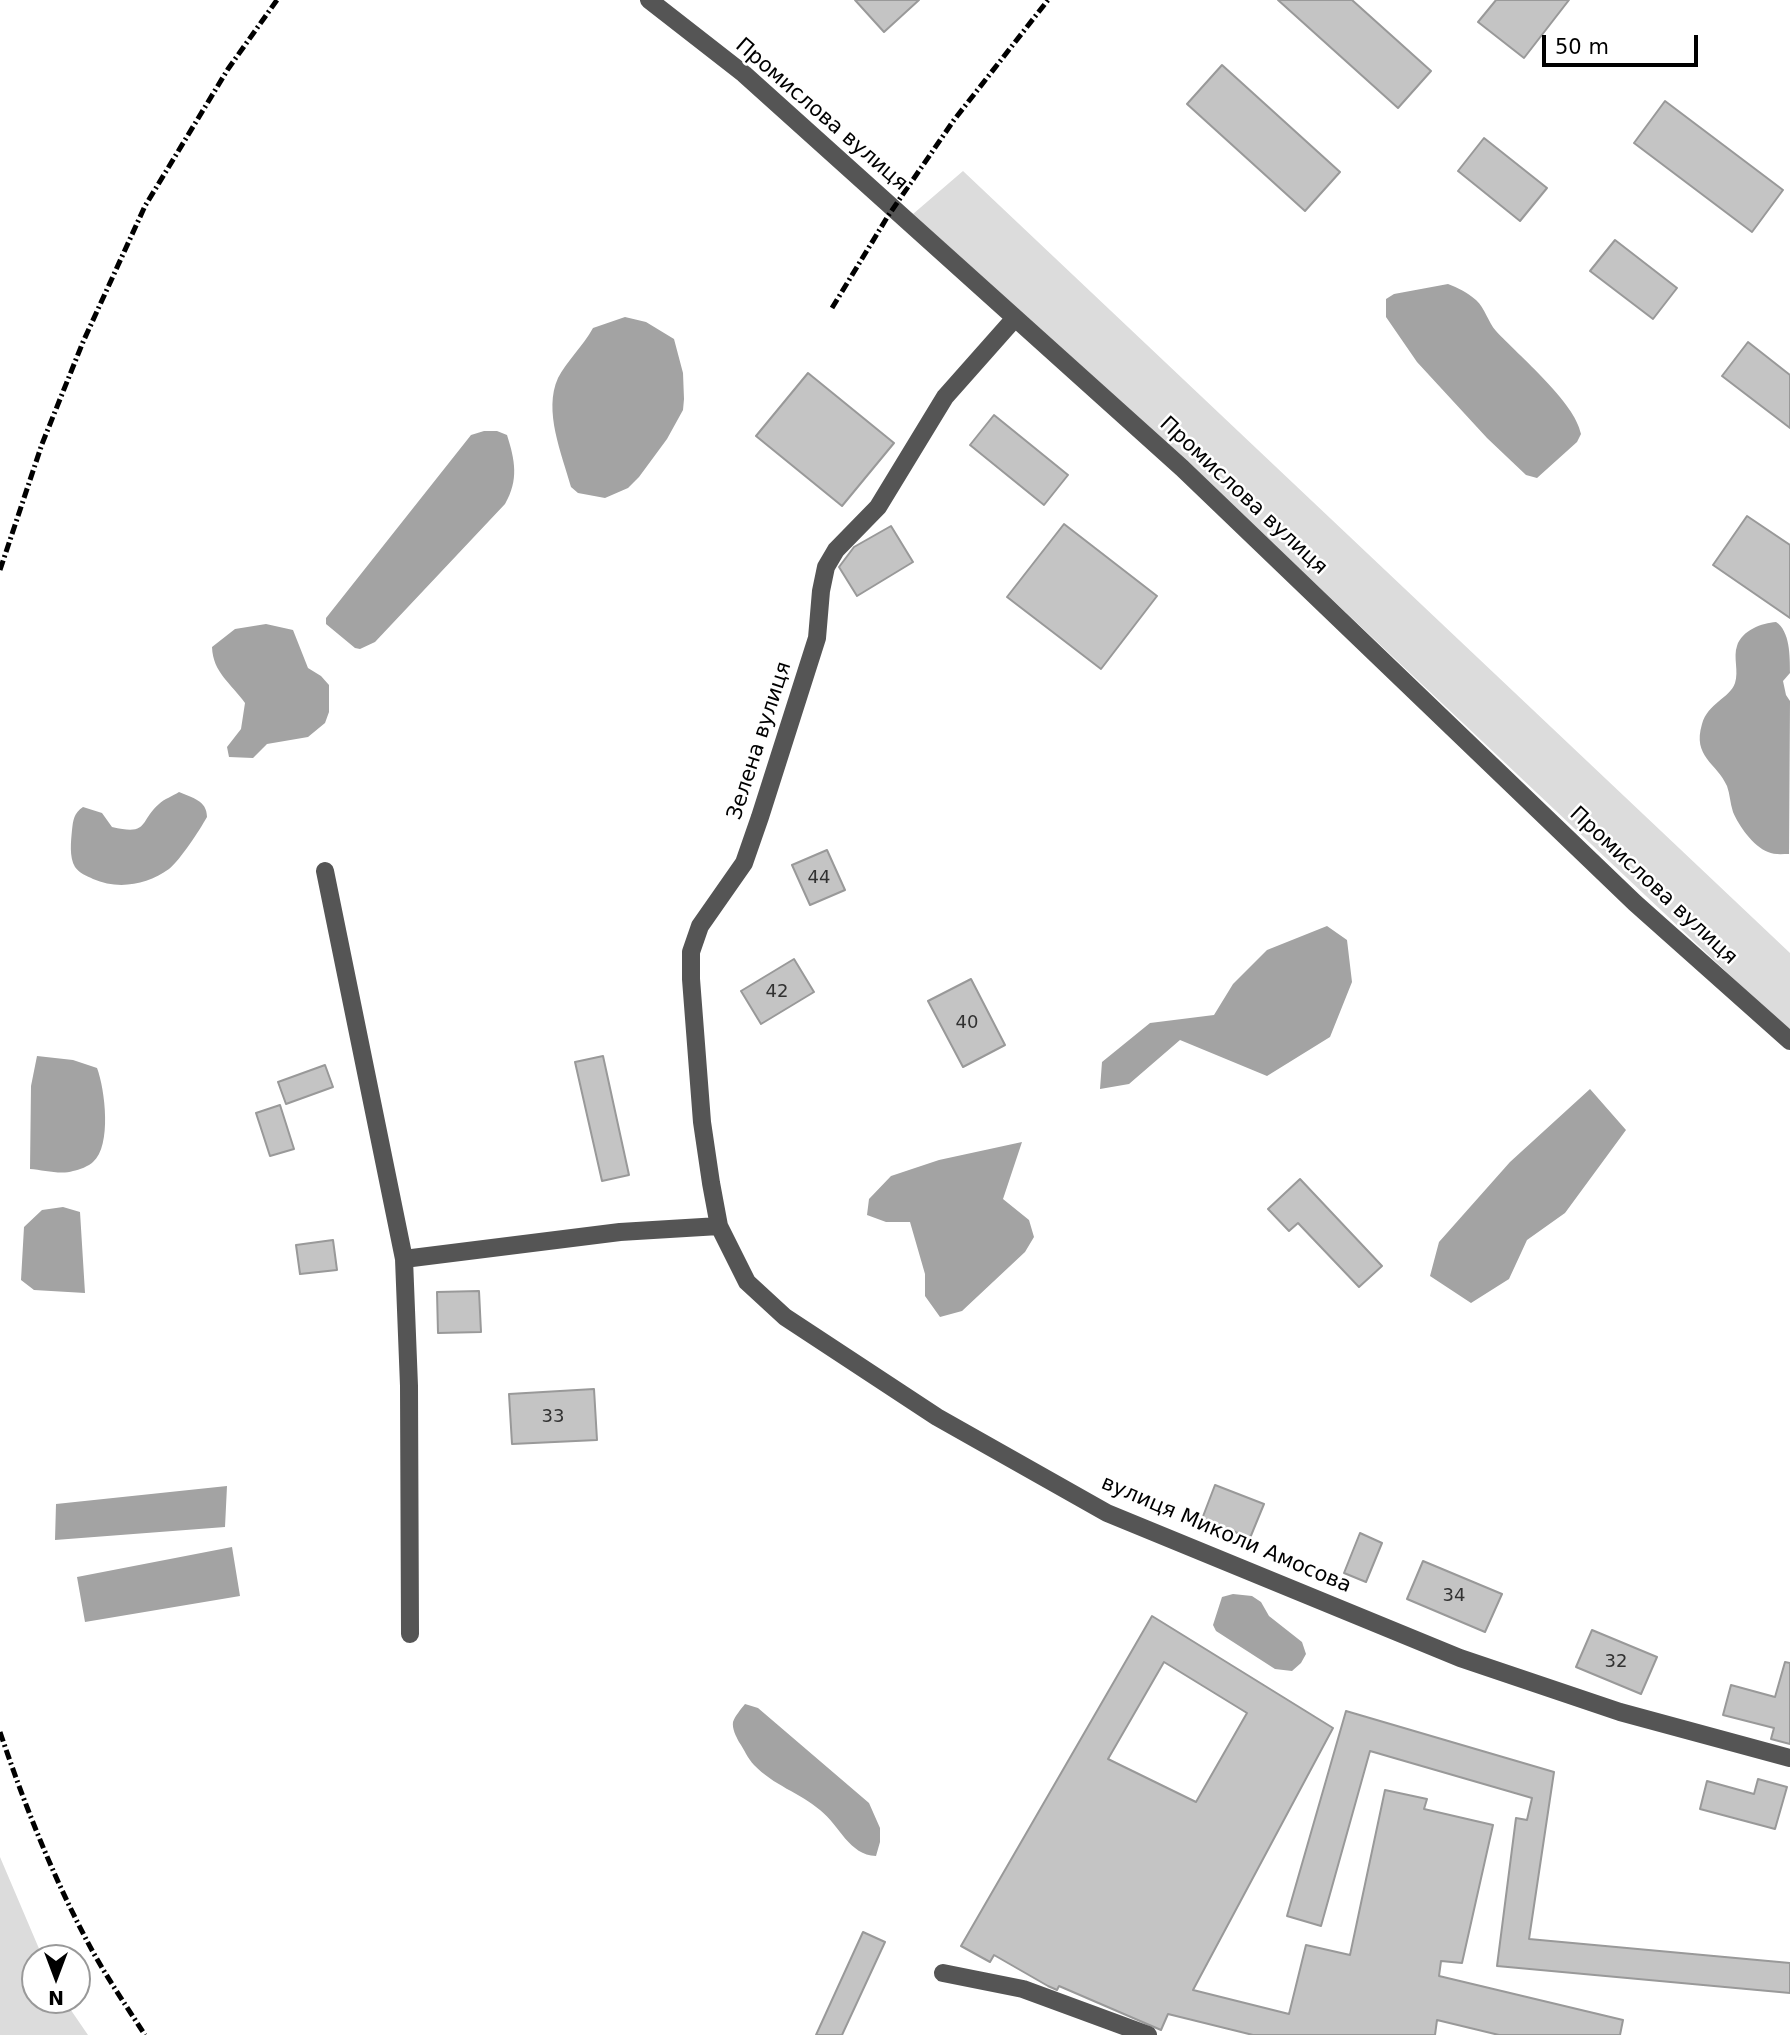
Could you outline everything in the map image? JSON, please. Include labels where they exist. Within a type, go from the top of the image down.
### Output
[{"type":"street","name":"Промислова вулиця","points":[[649,0],[744,74],[1182,468],[1635,903],[1790,1041]]},
{"type":"street","name":"Зелена вулиця","points":[[719,1226],[702,1122],[691,952],[700,926],[744,863],[817,638],[826,567],[836,550],[878,507],[945,397],[1015,318]]},
{"type":"street","points":[[325,871],[404,1259],[409,1386],[410,1634]]},
{"type":"street","points":[[404,1259],[620,1232],[719,1226]]},
{"type":"street","name":"вулиця Миколи Амосова","points":[[719,1226],[747,1282],[785,1317],[937,1417],[1107,1513],[1460,1658],[1620,1712],[1790,1758]]},
{"type":"street","points":[[943,1973],[1023,1989],[1148,2035]]},
{"type":"shaded area","points":[[963,171],[1790,953],[1790,1032],[1194,469],[913,214]]},
{"type":"shaded area","points":[[1448,284],[1466,292],[1479,303],[1496,331],[1558,394],[1577,421],[1581,434],[1577,442],[1537,478],[1526,475],[1487,438],[1417,362],[1386,317],[1386,299],[1394,294]]},
{"type":"shaded area","points":[[625,317],[646,322],[674,339],[683,373],[683,410],[667,439],[628,488],[605,498],[578,493],[571,487],[555,433],[552,404],[554,391],[561,372],[593,328]]},
{"type":"shaded area","points":[[497,431],[507,435],[510,444],[514,478],[505,504],[375,642],[360,649],[355,648],[326,624],[326,618],[471,435]]},
{"type":"shaded area","points":[[1776,622],[1787,638],[1790,659],[1790,673],[1783,681],[1790,701],[1789,854],[1768,852],[1747,835],[1733,812],[1723,778],[1707,759],[1700,744],[1705,717],[1729,693],[1735,683],[1736,650],[1740,640],[1753,628]]},
{"type":"shaded area","points":[[266,624],[293,630],[308,668],[329,685],[329,712],[325,723],[308,737],[267,744],[253,758],[229,757],[227,747],[241,729],[245,703],[219,671],[212,647],[235,629]]},
{"type":"shaded area","points":[[179,792],[202,803],[207,817],[195,837],[169,869],[151,879],[122,885],[93,879],[75,867],[71,854],[72,826],[80,809],[83,807],[102,813],[112,827],[133,830],[142,825],[161,802]]},
{"type":"shaded area","points":[[1327,926],[1347,940],[1352,982],[1330,1037],[1267,1076],[1180,1040],[1129,1084],[1100,1089],[1102,1062],[1150,1023],[1214,1015],[1233,984],[1267,950]]},
{"type":"shaded area","points":[[37,1056],[73,1060],[97,1068],[104,1103],[105,1131],[99,1154],[84,1168],[63,1173],[30,1169],[31,1086]]},
{"type":"shaded area","points":[[1590,1089],[1626,1130],[1565,1213],[1527,1240],[1509,1279],[1471,1303],[1430,1276],[1439,1242],[1510,1162]]},
{"type":"shaded area","points":[[1022,1142],[1003,1199],[1029,1220],[1034,1237],[1025,1252],[962,1311],[940,1317],[925,1296],[925,1274],[910,1222],[886,1222],[867,1215],[869,1199],[891,1176],[939,1160]]},
{"type":"shaded area","points":[[63,1207],[80,1212],[85,1293],[34,1290],[21,1280],[24,1227],[42,1210]]},
{"type":"shaded area","points":[[227,1486],[225,1527],[55,1540],[56,1504]]},
{"type":"shaded area","points":[[232,1547],[240,1596],[85,1622],[77,1577]]},
{"type":"shaded area","points":[[1233,1594],[1252,1596],[1261,1602],[1269,1616],[1302,1642],[1306,1654],[1292,1671],[1275,1669],[1216,1631],[1213,1625],[1222,1597]]},
{"type":"shaded area","points":[[745,1704],[758,1708],[869,1803],[880,1828],[876,1856],[859,1851],[820,1810],[761,1772],[752,1763],[733,1727],[734,1720]]},
{"type":"shaded area","points":[[0,1857],[37,1944],[21,1944],[21,2014],[74,2014],[88,2035],[0,2035]]},
{"type":"building","points":[[855,0],[919,0],[884,32]]},
{"type":"building","points":[[1278,0],[1352,0],[1431,71],[1398,108]]},
{"type":"building","points":[[1496,0],[1569,0],[1524,58],[1478,22]]},
{"type":"building","points":[[1222,65],[1340,172],[1305,211],[1187,104]]},
{"type":"building","points":[[1665,101],[1783,190],[1752,232],[1634,143]]},
{"type":"building","points":[[1484,138],[1547,188],[1520,221],[1458,171]]},
{"type":"building","points":[[1615,240],[1677,288],[1653,319],[1590,271]]},
{"type":"building","points":[[1748,342],[1790,375],[1790,428],[1722,376]]},
{"type":"building","points":[[808,373],[894,443],[842,506],[756,436]]},
{"type":"building","points":[[994,415],[1068,475],[1044,505],[970,445]]},
{"type":"building","points":[[1747,516],[1790,545],[1790,618],[1713,565]]},
{"type":"building","points":[[1064,524],[1157,596],[1101,669],[1007,597]]},
{"type":"building","points":[[891,526],[913,562],[857,596],[839,567],[854,547]]},
{"type":"building","points":[[827,850],[845,890],[810,905],[792,865]]},
{"type":"building","points":[[794,959],[814,992],[761,1024],[741,991]]},
{"type":"building","points":[[971,979],[1005,1045],[963,1067],[928,1001]]},
{"type":"building","points":[[603,1056],[629,1175],[602,1181],[575,1062]]},
{"type":"building","points":[[325,1065],[333,1087],[286,1104],[278,1082]]},
{"type":"building","points":[[280,1105],[294,1149],[270,1156],[256,1113]]},
{"type":"building","points":[[1300,1179],[1382,1266],[1359,1287],[1298,1223],[1289,1231],[1268,1209]]},
{"type":"building","points":[[333,1240],[337,1270],[300,1274],[296,1245]]},
{"type":"building","points":[[479,1291],[481,1332],[438,1333],[437,1292]]},
{"type":"building","points":[[594,1389],[597,1440],[512,1444],[509,1394]]},
{"type":"building","points":[[1215,1485],[1264,1504],[1250,1538],[1202,1519]]},
{"type":"building","points":[[1360,1533],[1382,1543],[1366,1582],[1344,1573]]},
{"type":"building","points":[[1423,1561],[1502,1594],[1485,1632],[1407,1599]]},
{"type":"building","points":[[1152,1616],[1333,1728],[1193,1990],[1289,2014],[1306,1945],[1350,1955],[1385,1790],[1427,1799],[1424,1809],[1493,1825],[1462,1963],[1441,1961],[1439,1976],[1623,2020],[1620,2035],[1499,2035],[1437,2020],[1435,2035],[1253,2035],[1168,2014],[1161,2030],[1059,1986],[1057,1990],[1048,1986],[994,1955],[990,1962],[961,1946]],"holes":[[[1164,1662],[1247,1713],[1196,1802],[1108,1759]]]},
{"type":"building","points":[[1592,1630],[1657,1657],[1641,1694],[1576,1667]]},
{"type":"building","points":[[1785,1662],[1790,1663],[1790,1744],[1771,1739],[1774,1728],[1723,1715],[1731,1685],[1775,1697]]},
{"type":"building","points":[[1346,1711],[1554,1772],[1529,1939],[1790,1963],[1790,1993],[1497,1966],[1516,1818],[1527,1820],[1532,1798],[1370,1751],[1321,1926],[1287,1916]]},
{"type":"building","points":[[1758,1779],[1787,1787],[1775,1829],[1700,1809],[1707,1781],[1754,1794]]},
{"type":"building","points":[[863,1932],[885,1942],[842,2035],[816,2035]]},
{"type":"railway","points":[[0,570],[42,444],[83,342],[145,206],[228,69],[277,0]]},
{"type":"railway","points":[[832,308],[888,216],[954,120],[1048,0]]},
{"type":"railway","points":[[0,1732],[39,1837],[73,1914],[100,1964],[145,2035]]}]
